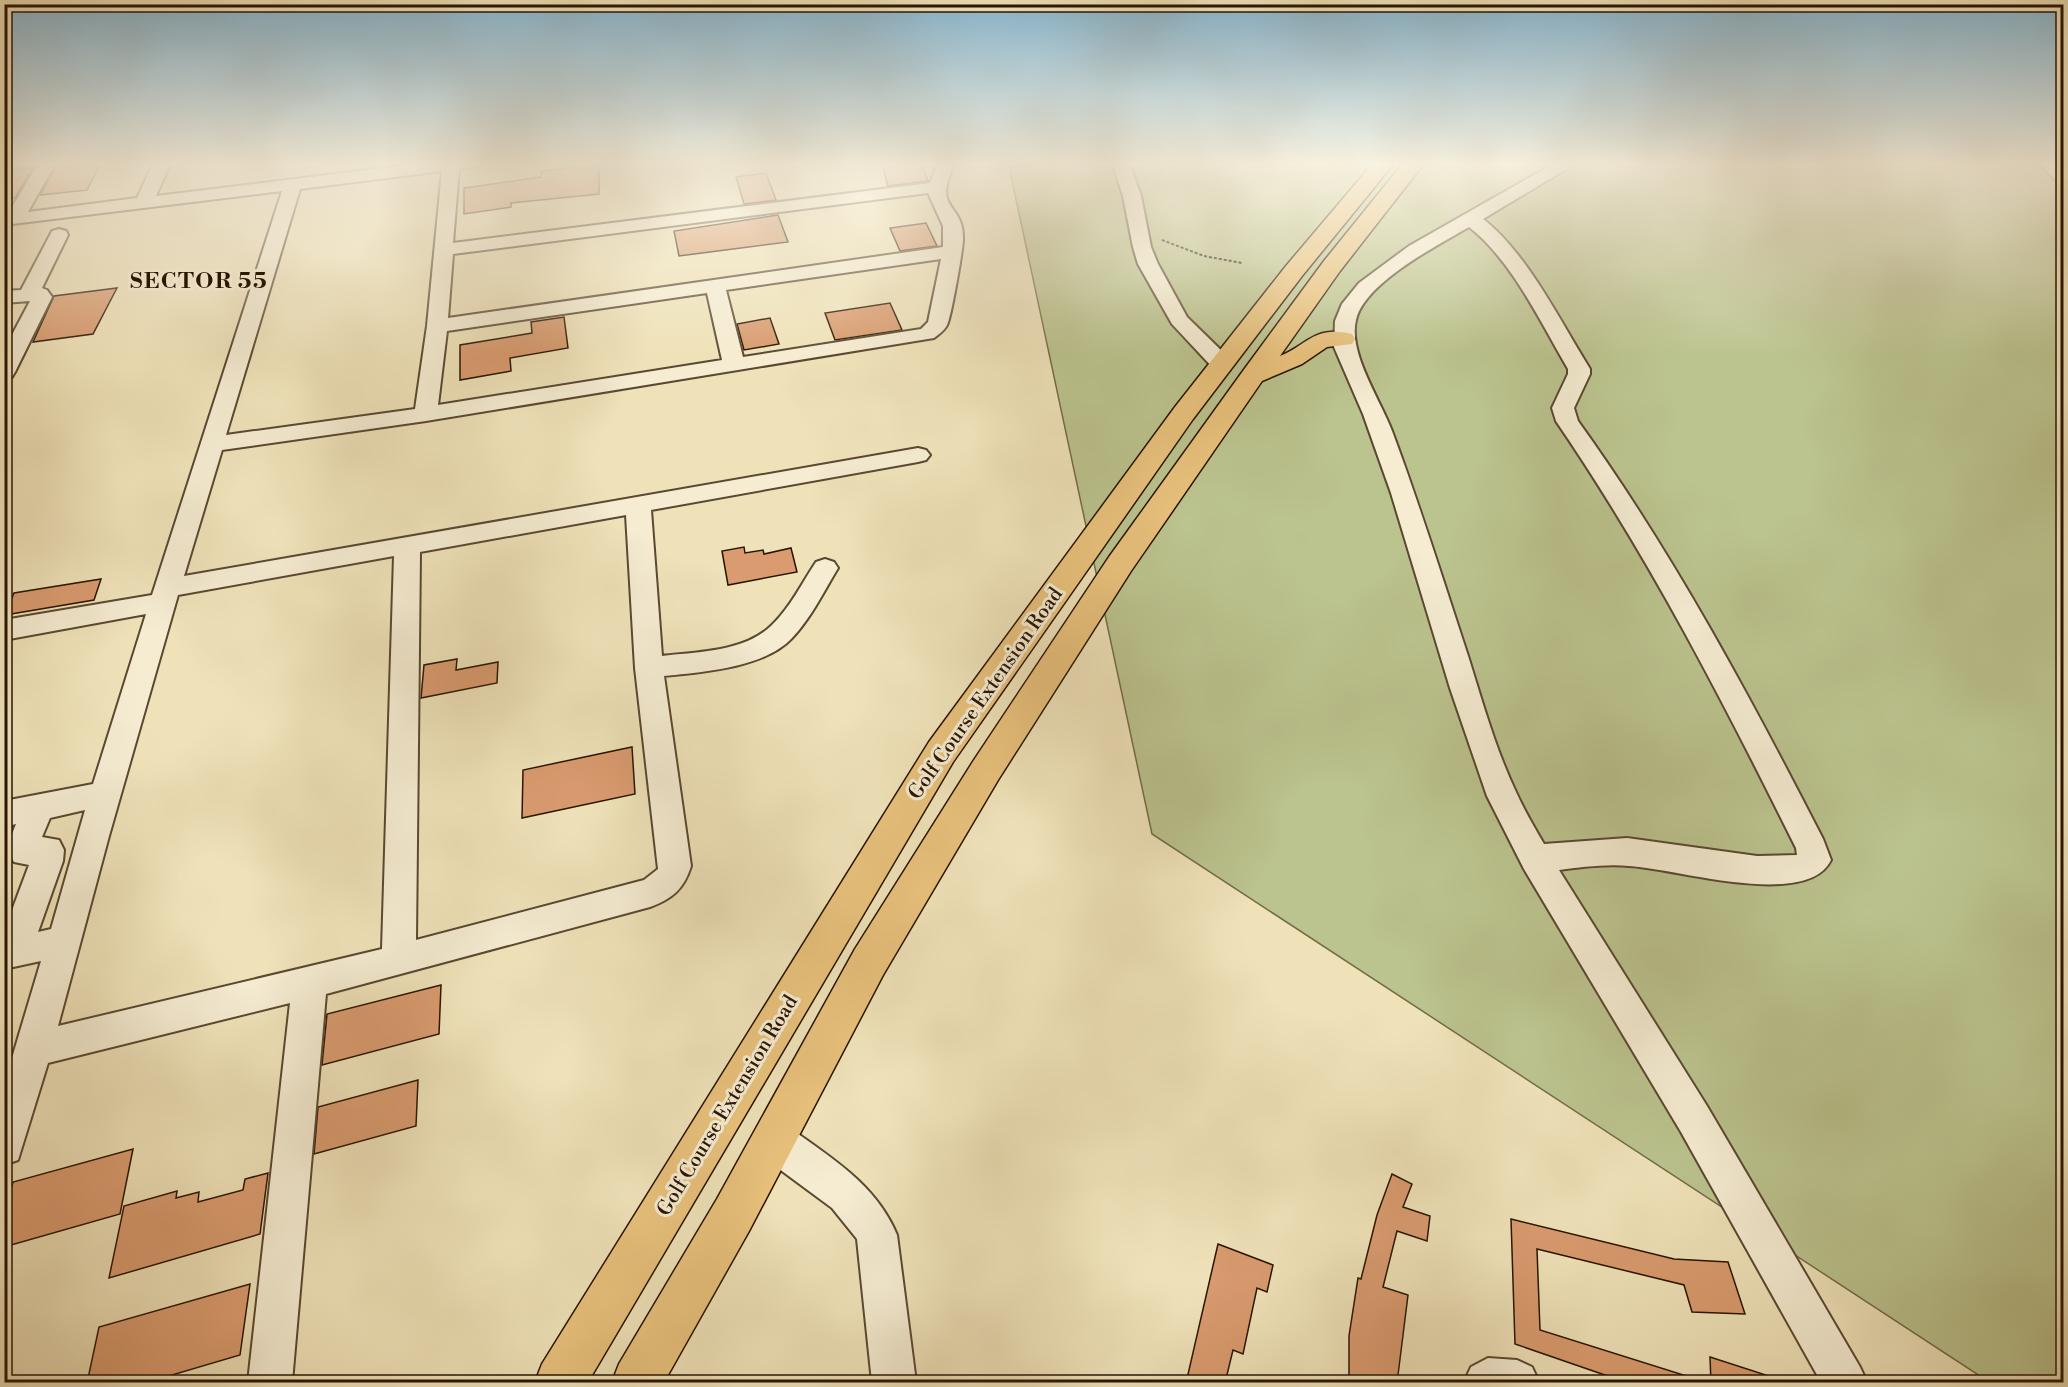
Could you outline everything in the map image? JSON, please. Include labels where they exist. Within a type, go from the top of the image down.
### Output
[{"type":"main road","name":"Golf Course Extension Road","points":[[637,1383],[888,932],[986,770],[1141,533],[1237,370],[1345,227]]},
{"type":"main road","name":"Golf Course Extension Road","points":[[560,1383],[941,752],[1107,521],[1237,370],[1322,280],[1338,238],[1349,227]]},
{"type":"main road","points":[[1322,280],[1328,315],[1332,325],[1343,337]]},
{"type":"main road","points":[[1237,370],[1293,359],[1322,340],[1343,337]]},
{"type":"main road","points":[[1107,521],[1141,533]]},
{"type":"street","points":[[4,1146],[35,1049],[105,794],[280,227]]},
{"type":"street","points":[[426,414],[437,326],[444,227]]},
{"type":"street","points":[[442,250],[624,227]]},
{"type":"street","points":[[212,444],[426,414],[910,338],[932,332],[938,324],[951,252],[953,227]]},
{"type":"street","points":[[1138,227],[1144,255],[1179,320],[1237,370]]},
{"type":"street","points":[[1455,227],[1416,250],[1366,287],[1352,304],[1345,321],[1343,337],[1346,353],[1374,414],[1403,493],[1491,771],[1535,859],[1694,1119],[1845,1383]]},
{"type":"street","points":[[1480,227],[1490,234],[1512,260],[1579,369],[1579,374],[1563,408],[1567,421],[1619,495],[1694,619],[1812,848],[1815,860],[1811,865],[1802,869],[1761,872],[1629,852],[1535,859]]},
{"type":"street","points":[[29,294],[59,235]]},
{"type":"street","points":[[437,326],[951,252]]},
{"type":"street","points":[[715,285],[734,365]]},
{"type":"street","points":[[4,297],[29,294],[40,294],[42,297],[4,372]]},
{"type":"street","points":[[4,630],[407,544],[918,455]]},
{"type":"street","points":[[35,1049],[399,960],[662,888],[672,878],[675,866],[649,668],[638,504]]},
{"type":"street","points":[[399,960],[407,544]]},
{"type":"street","points":[[649,668],[740,653],[756,649],[774,639],[786,626],[825,568]]},
{"type":"street","points":[[4,814],[105,794]]},
{"type":"street","points":[[19,930],[47,861],[48,850],[25,852],[22,849],[38,808]]},
{"type":"street","points":[[19,930],[76,898]]},
{"type":"street","points":[[19,930],[65,941]]},
{"type":"street","points":[[270,1383],[310,982]]},
{"type":"street","points":[[773,1140],[842,1191],[871,1221],[877,1235],[894,1383]]},
{"type":"street","points":[[1486,1383],[1488,1380],[1517,1383]]},
{"type":"path","points":[[1139,230],[1204,256],[1242,263]]},
{"type":"green space","points":[[1022,227],[2063,227],[2063,1382],[1989,1382],[1152,834]]},
{"type":"building","points":[[702,227],[782,227],[788,242],[679,256],[674,231]]},
{"type":"building","points":[[928,227],[937,246],[900,251],[890,228]]},
{"type":"building","points":[[117,288],[93,334],[33,342],[54,296]]},
{"type":"building","points":[[890,303],[902,330],[835,340],[825,313]]},
{"type":"building","points":[[564,317],[568,348],[510,358],[511,371],[460,380],[460,345],[532,333],[531,322]]},
{"type":"building","points":[[770,318],[779,344],[744,350],[737,324]]},
{"type":"building","points":[[744,547],[745,553],[763,550],[764,554],[791,548],[797,572],[728,585],[722,551]]},
{"type":"building","points":[[101,579],[94,600],[5,615],[14,593]]},
{"type":"building","points":[[457,659],[456,670],[498,662],[497,683],[421,698],[424,665]]},
{"type":"building","points":[[632,747],[635,794],[522,818],[523,770]]},
{"type":"building","points":[[441,985],[439,1034],[322,1065],[327,1014]]},
{"type":"building","points":[[418,1080],[416,1126],[314,1154],[318,1107]]},
{"type":"building","points":[[133,1149],[120,1214],[4,1247],[4,1214],[13,1182]]},
{"type":"building","points":[[268,1173],[260,1234],[109,1278],[124,1206],[177,1191],[176,1198],[199,1192],[198,1202],[243,1190],[245,1179]]},
{"type":"building","points":[[1392,1174],[1412,1184],[1403,1207],[1430,1216],[1427,1241],[1397,1231],[1383,1287],[1408,1295],[1397,1383],[1349,1383],[1349,1336],[1358,1278],[1361,1279],[1377,1215]]},
{"type":"building","points":[[1511,1219],[1674,1259],[1728,1262],[1745,1314],[1692,1312],[1684,1285],[1537,1249],[1540,1330],[1693,1378],[1693,1383],[1628,1383],[1515,1344]]},
{"type":"building","points":[[1218,1244],[1273,1265],[1267,1292],[1257,1288],[1243,1354],[1233,1350],[1225,1383],[1186,1383]]},
{"type":"building","points":[[250,1284],[240,1355],[145,1383],[87,1383],[99,1327]]},
{"type":"building","points":[[1710,1357],[1775,1378],[1775,1383],[1711,1383]]},
{"type":"district","name":"SECTOR 55","points":[[199,281]]}]
